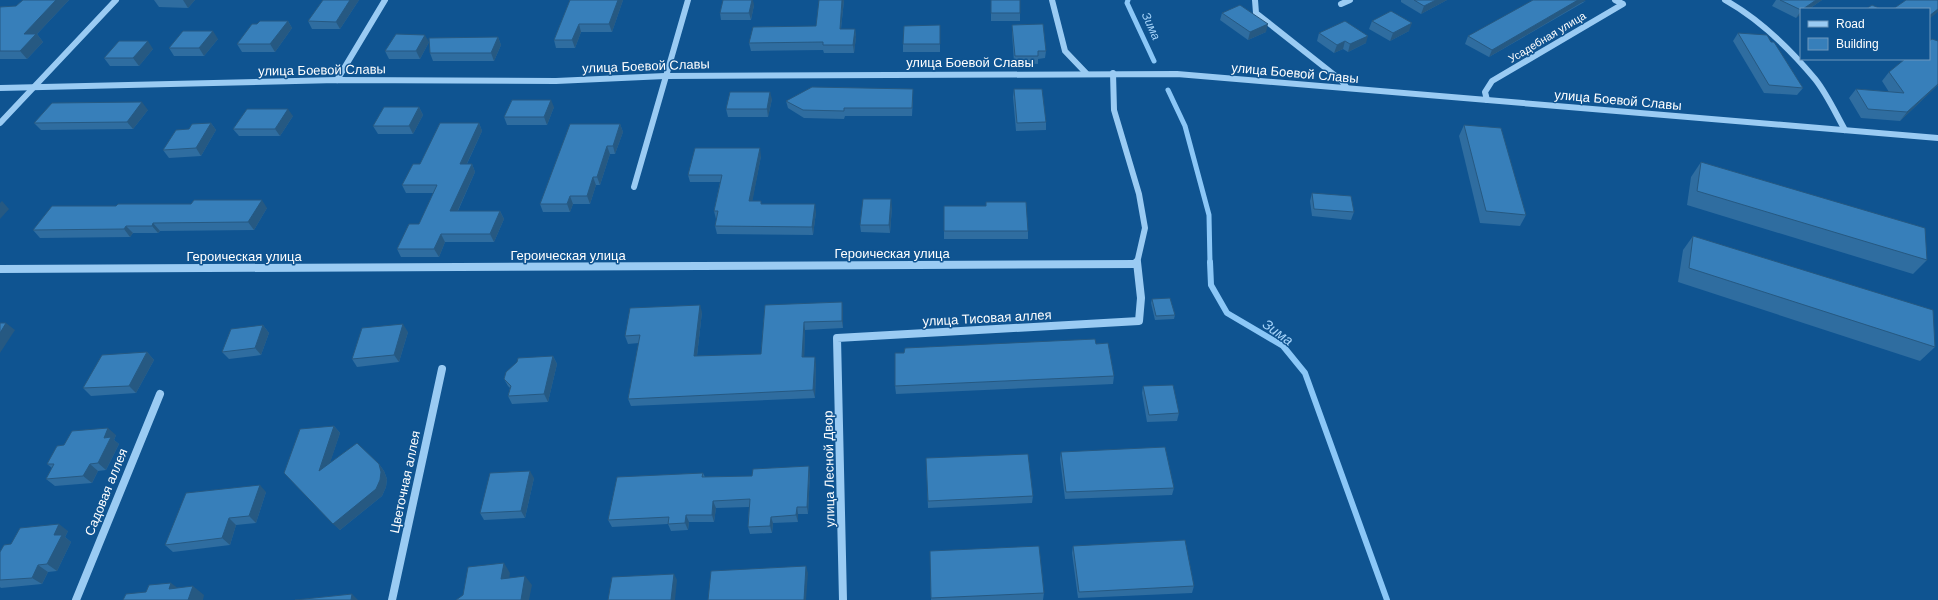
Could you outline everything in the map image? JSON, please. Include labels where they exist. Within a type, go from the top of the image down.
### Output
[{"type":"street","points":[[0,123],[31,88],[116,0]]},
{"type":"street","points":[[337,80],[385,0]]},
{"type":"street","points":[[634,187],[688,0]]},
{"type":"street","points":[[1052,0],[1066,51],[1086,73]]},
{"type":"street","points":[[1255,0],[1256,13],[1342,81],[1346,87]]},
{"type":"street","points":[[1341,4],[1350,0]]},
{"type":"street","name":"Усадебная улица","points":[[1487,100],[1485,92],[1492,81],[1623,4],[1615,0]]},
{"type":"street","points":[[1725,0],[1743,10],[1766,28],[1816,80],[1846,130]]},
{"type":"street","name":"улица Боевой Славы","points":[[0,88],[337,80],[556,81],[665,76],[1086,73],[1177,74],[1346,87],[1938,138]]},
{"type":"street","points":[[1113,73],[1114,110],[1139,194],[1145,228],[1137,264]]},
{"type":"street","name":"Героическая улица","points":[[0,270],[1137,264]]},
{"type":"street","name":"улица Тисовая аллея","points":[[837,338],[1139,321],[1141,298],[1137,264]]},
{"type":"street","name":"улица Лесной Двор","points":[[837,338],[842,500],[843,600]]},
{"type":"street","name":"Цветочная аллея","points":[[392,600],[442,369]]},
{"type":"street","name":"Садовая аллея","points":[[76,600],[160,394]]},
{"type":"building","points":[[23,0],[56,0],[24,34],[36,34],[20,51],[0,51],[0,7],[16,6]]},
{"type":"building","points":[[323,0],[350,0],[336,22],[308,21]]},
{"type":"building","points":[[570,0],[618,0],[609,24],[579,24],[572,40],[554,40]]},
{"type":"building","points":[[723,0],[752,0],[749,13],[720,13]]},
{"type":"building","points":[[819,0],[842,0],[840,29],[855,29],[853,45],[823,45],[823,42],[749,43],[753,27],[816,26]]},
{"type":"building","points":[[991,0],[1020,0],[1020,13],[991,13]]},
{"type":"building","points":[[1414,0],[1436,0],[1424,6]]},
{"type":"building","points":[[1533,0],[1578,0],[1492,50],[1468,36]]},
{"type":"building","points":[[1780,0],[1816,0],[1804,8],[1800,8],[1800,10]]},
{"type":"building","points":[[1906,0],[1938,0],[1938,9],[1930,15],[1930,8],[1894,8]]},
{"type":"building","points":[[1240,5],[1268,24],[1250,32],[1222,13]]},
{"type":"building","points":[[1872,5],[1879,8],[1868,8]]},
{"type":"building","points":[[1391,11],[1412,23],[1393,33],[1372,21]]},
{"type":"building","points":[[260,21],[288,21],[270,44],[237,44],[252,24],[257,24]]},
{"type":"building","points":[[1345,21],[1368,36],[1350,44],[1345,41],[1337,45],[1319,33]]},
{"type":"building","points":[[1043,24],[1046,51],[1038,51],[1038,56],[1015,56],[1012,25]]},
{"type":"building","points":[[940,25],[940,44],[903,44],[904,26]]},
{"type":"building","points":[[183,31],[213,31],[199,48],[169,48]]},
{"type":"building","points":[[1738,33],[1767,35],[1771,42],[1774,42],[1803,88],[1769,85]]},
{"type":"building","points":[[396,34],[425,35],[416,51],[385,51]]},
{"type":"building","points":[[498,37],[491,53],[430,53],[429,38]]},
{"type":"building","points":[[1932,39],[1938,41],[1938,84],[1907,112],[1868,109],[1856,89],[1904,93],[1889,72],[1904,60],[1930,60],[1930,40]]},
{"type":"building","points":[[119,41],[148,41],[133,58],[104,58]]},
{"type":"building","points":[[812,87],[913,89],[912,108],[844,108],[844,111],[803,110],[786,101]]},
{"type":"building","points":[[1014,89],[1042,89],[1046,122],[1017,123]]},
{"type":"building","points":[[730,92],[770,92],[767,109],[726,109]]},
{"type":"building","points":[[512,100],[551,100],[544,117],[504,117]]},
{"type":"building","points":[[142,102],[127,122],[34,123],[52,103]]},
{"type":"building","points":[[384,107],[419,107],[409,126],[373,126]]},
{"type":"building","points":[[247,109],[288,109],[275,129],[233,129]]},
{"type":"building","points":[[211,123],[196,148],[163,150],[176,130],[189,129],[192,124]]},
{"type":"building","points":[[440,123],[479,123],[460,164],[472,164],[450,211],[500,211],[490,234],[441,234],[434,249],[397,249],[409,224],[419,224],[437,185],[402,185],[413,164],[420,164]]},
{"type":"building","points":[[570,124],[620,124],[613,146],[607,146],[597,177],[593,177],[587,196],[570,196],[567,204],[540,204]]},
{"type":"building","points":[[1464,125],[1501,128],[1526,215],[1486,211]]},
{"type":"building","points":[[695,148],[760,148],[749,201],[761,201],[761,204],[815,204],[812,227],[715,226],[718,211],[714,211],[722,175],[688,175]]},
{"type":"building","points":[[1701,162],[1925,228],[1927,260],[1697,191]]},
{"type":"building","points":[[1312,193],[1351,196],[1354,212],[1314,209]]},
{"type":"building","points":[[863,199],[891,199],[889,225],[860,225]]},
{"type":"building","points":[[194,200],[262,200],[248,222],[153,223],[152,226],[126,226],[124,229],[33,230],[52,206],[191,204]]},
{"type":"building","points":[[986,202],[1026,202],[1028,231],[944,231],[944,206],[986,206]]},
{"type":"building","points":[[1693,236],[1933,310],[1935,347],[1689,268]]},
{"type":"building","points":[[1170,298],[1175,315],[1156,316],[1152,299]]},
{"type":"building","points":[[842,302],[842,321],[804,322],[802,357],[815,357],[813,390],[628,399],[640,335],[625,336],[630,308],[700,305],[694,356],[761,354],[765,305]]},
{"type":"building","points":[[0,323],[6,323],[0,333]]},
{"type":"building","points":[[403,324],[394,355],[352,359],[362,328]]},
{"type":"building","points":[[263,325],[255,348],[222,352],[231,329]]},
{"type":"building","points":[[1095,339],[1096,344],[1108,343],[1114,376],[895,386],[895,353],[904,353],[905,348]]},
{"type":"building","points":[[147,352],[129,386],[83,388],[102,355]]},
{"type":"building","points":[[553,356],[544,394],[508,396],[511,386],[504,379],[506,372],[517,362],[518,358]]},
{"type":"building","points":[[1173,385],[1179,413],[1149,415],[1143,386]]},
{"type":"building","points":[[334,426],[319,471],[357,443],[379,464],[381,472],[380,480],[376,489],[333,524],[284,473],[300,429]]},
{"type":"building","points":[[108,428],[104,438],[111,437],[98,463],[90,464],[83,476],[46,479],[54,464],[47,464],[57,446],[64,445],[72,431]]},
{"type":"building","points":[[1165,447],[1174,488],[1066,492],[1061,452]]},
{"type":"building","points":[[1028,454],[1033,496],[928,501],[926,458]]},
{"type":"building","points":[[809,466],[807,507],[797,507],[796,515],[771,517],[770,526],[748,527],[750,499],[713,501],[712,515],[686,515],[685,523],[668,524],[669,517],[608,520],[617,477],[703,473],[702,477],[752,476],[753,469]]},
{"type":"building","points":[[530,471],[521,511],[480,513],[490,473]]},
{"type":"building","points":[[260,485],[249,516],[229,518],[222,538],[165,545],[186,493]]},
{"type":"building","points":[[59,524],[54,535],[62,535],[47,564],[38,565],[32,578],[0,580],[0,552],[4,545],[11,544],[20,528]]},
{"type":"building","points":[[1185,540],[1194,586],[1079,592],[1073,546]]},
{"type":"building","points":[[1039,546],[1044,593],[931,598],[930,551]]},
{"type":"building","points":[[504,563],[501,579],[525,576],[521,600],[456,600],[463,595],[468,567]]},
{"type":"building","points":[[806,566],[804,600],[708,600],[711,571]]},
{"type":"building","points":[[674,574],[671,600],[608,600],[612,577]]},
{"type":"building","points":[[171,583],[169,589],[193,586],[188,600],[123,600],[126,594],[146,592],[149,585]]},
{"type":"building","points":[[352,594],[351,600],[295,600]]},
{"type":"waterway","name":"Зима","points":[[1128,0],[1127,3],[1154,61]]},
{"type":"waterway","name":"Зима","points":[[1168,90],[1185,126],[1209,215],[1210,263]]},
{"type":"waterway","name":"Зима","points":[[1210,262],[1211,285],[1227,313],[1283,346],[1305,373],[1387,600]]}]
